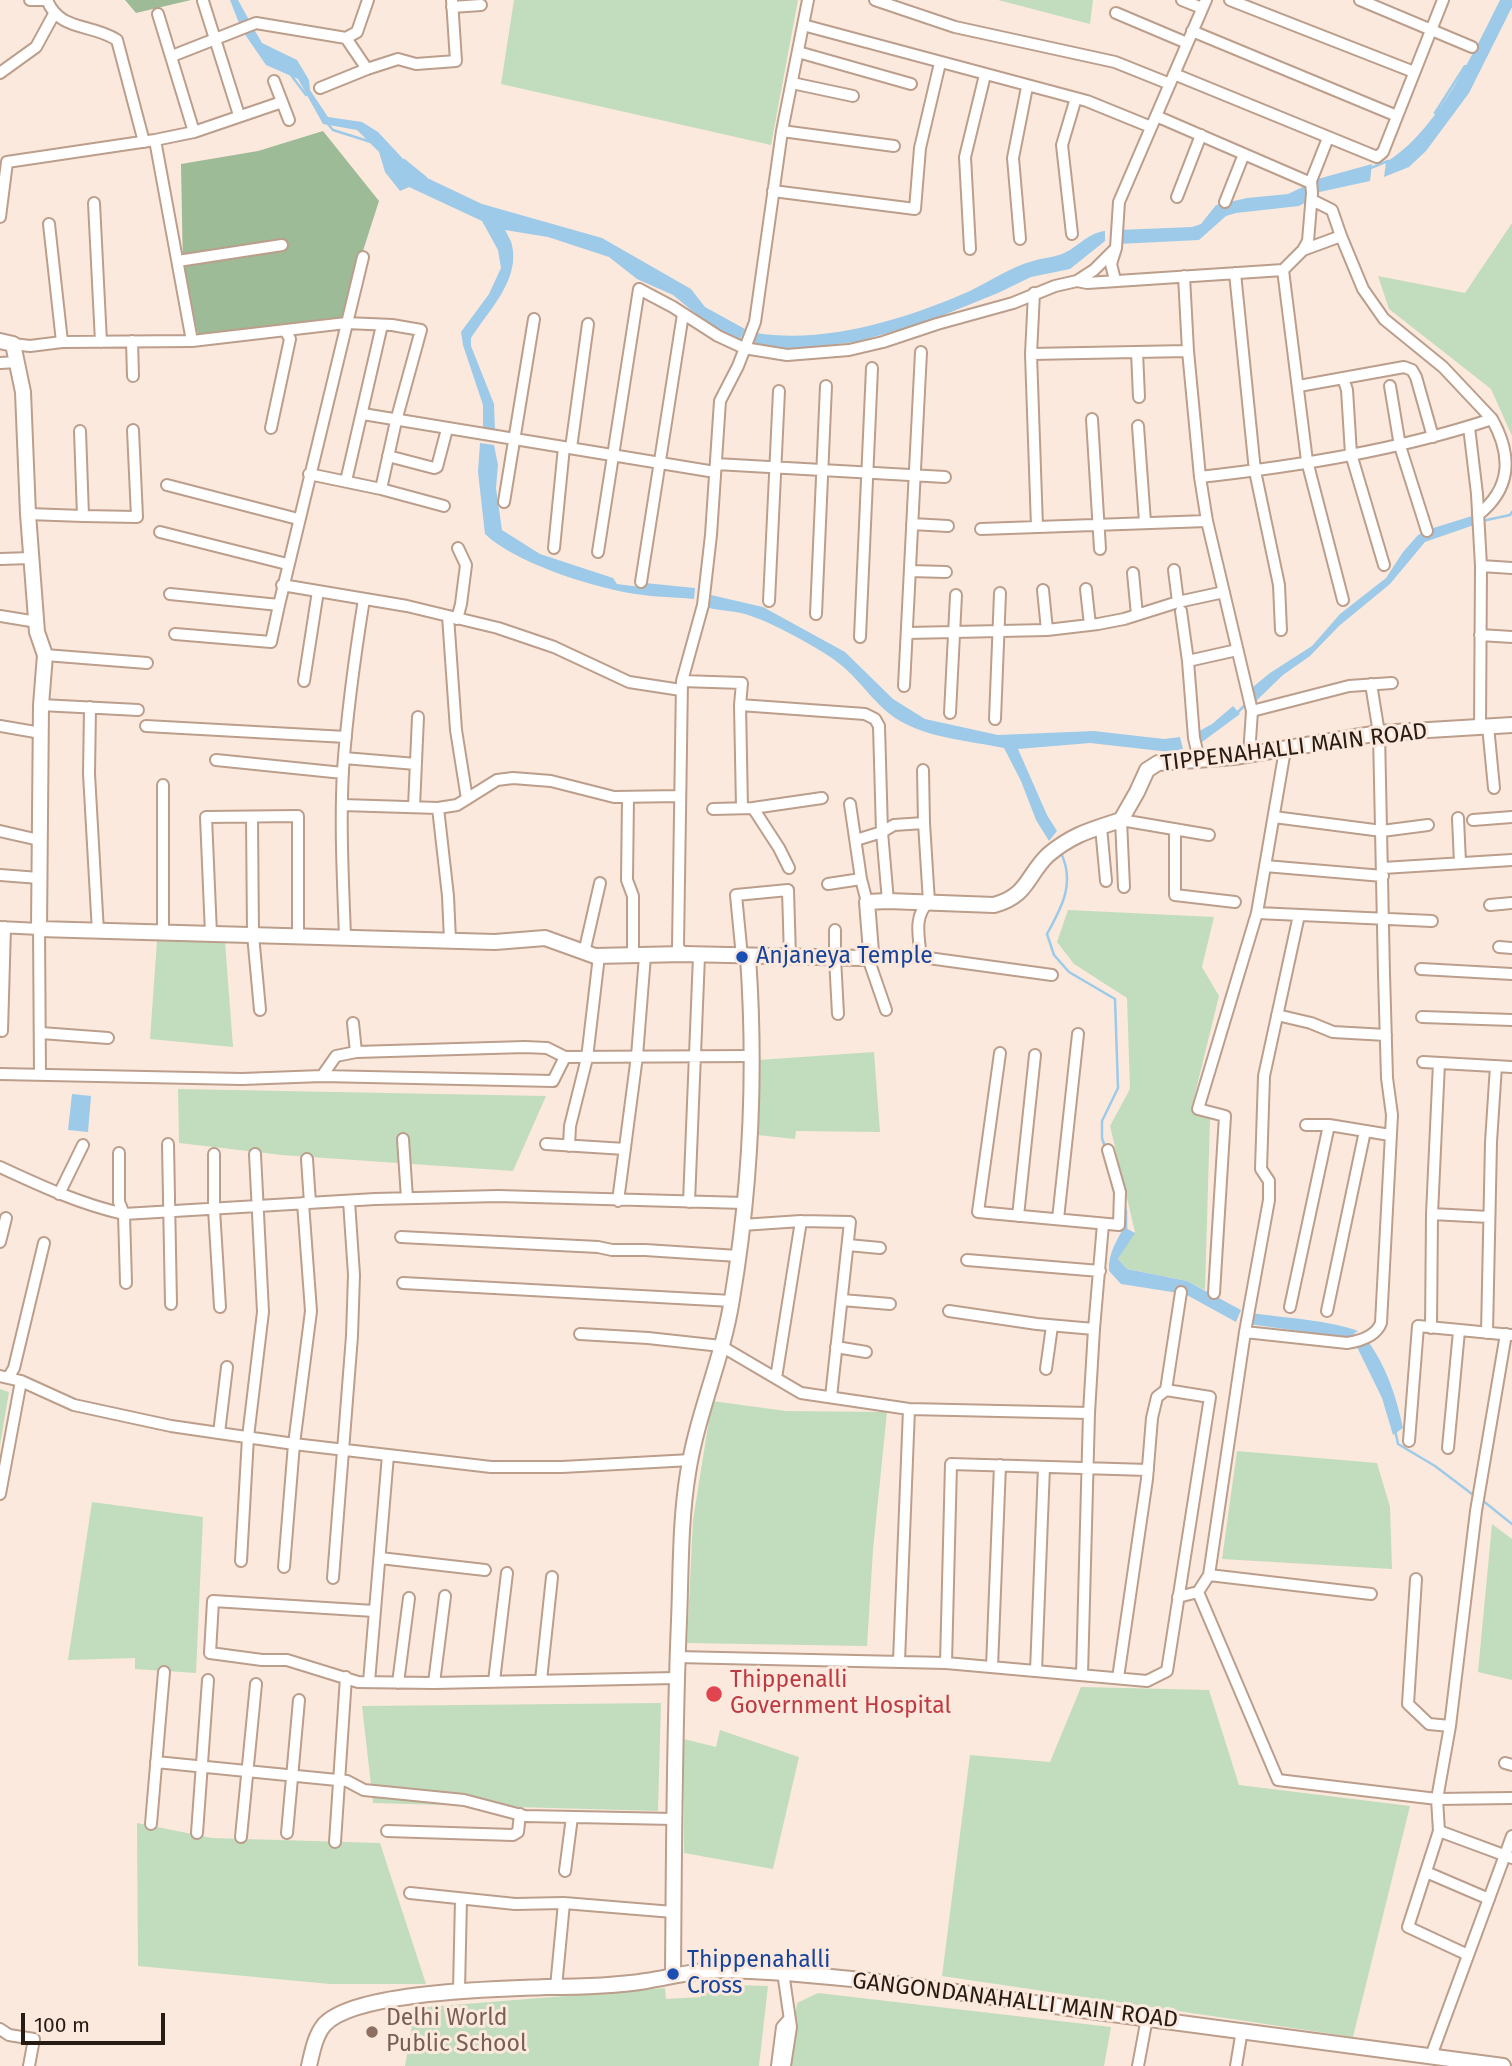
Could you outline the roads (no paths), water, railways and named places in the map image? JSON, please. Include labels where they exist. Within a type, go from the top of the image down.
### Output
[{"type":"street","points":[[30,0],[46,0],[54,14],[62,20],[99,30],[117,40],[150,141],[178,261],[192,341]]},
{"type":"street","points":[[172,56],[250,25],[346,38],[357,32],[368,0]]},
{"type":"street","points":[[684,954],[678,947],[682,686],[704,600],[720,401],[752,330],[782,131],[808,0]]},
{"type":"street","points":[[875,0],[955,27],[1115,62],[1172,79],[1377,157],[1384,152],[1443,0]]},
{"type":"street","points":[[1115,281],[1111,264],[1116,248],[1119,202],[1204,4],[1182,0]]},
{"type":"street","points":[[1230,0],[1414,72]]},
{"type":"street","points":[[1360,0],[1472,47]]},
{"type":"street","points":[[1387,11],[1392,0]]},
{"type":"street","points":[[204,1],[239,115]]},
{"type":"street","points":[[320,88],[398,59],[416,64],[456,61],[452,4],[481,5]]},
{"type":"street","points":[[1116,13],[1187,43]]},
{"type":"street","points":[[0,73],[36,47],[54,14]]},
{"type":"street","points":[[158,14],[194,132]]},
{"type":"street","points":[[803,25],[1076,98],[1151,127]]},
{"type":"street","points":[[1192,32],[1398,116]]},
{"type":"street","points":[[346,38],[367,69]]},
{"type":"street","points":[[798,52],[911,84]]},
{"type":"street","points":[[773,191],[915,209],[920,148],[940,63]]},
{"type":"street","points":[[970,249],[965,157],[985,75]]},
{"type":"street","points":[[274,81],[289,120]]},
{"type":"street","points":[[792,83],[853,96]]},
{"type":"street","points":[[1020,239],[1013,158],[1027,87]]},
{"type":"street","points":[[1072,234],[1062,145],[1076,98]]},
{"type":"street","points":[[0,217],[3,161],[150,141],[194,132],[282,102]]},
{"type":"street","points":[[1156,116],[1244,154],[1311,190],[1332,211],[1363,289],[1384,319],[1443,367],[1492,419],[1499,431],[1507,468],[1503,488],[1479,523]]},
{"type":"street","points":[[782,131],[894,146]]},
{"type":"street","points":[[1177,197],[1200,135]]},
{"type":"street","points":[[598,552],[639,289],[718,336],[744,348],[787,355],[849,350],[883,342],[1077,281],[1283,270],[1308,241],[1311,190],[1328,138]]},
{"type":"street","points":[[1225,202],[1244,154]]},
{"type":"street","points":[[94,203],[101,342]]},
{"type":"street","points":[[49,224],[62,342]]},
{"type":"street","points":[[1303,250],[1341,236]]},
{"type":"street","points":[[178,261],[282,245]]},
{"type":"street","points":[[1077,281],[1094,270],[1116,248]]},
{"type":"street","points":[[175,634],[271,642],[282,585],[362,257]]},
{"type":"street","points":[[1283,270],[1307,461],[1343,600]]},
{"type":"street","points":[[1235,273],[1255,471],[1279,585],[1281,629]]},
{"type":"street","points":[[1184,276],[1200,477],[1207,521],[1250,706],[1249,755]]},
{"type":"street","points":[[1034,293],[1031,354],[1037,527]]},
{"type":"street","points":[[641,582],[683,314]]},
{"type":"street","points":[[504,502],[534,318]]},
{"type":"street","points":[[7,343],[30,346],[62,342],[192,341],[346,323],[382,324],[421,330],[381,489]]},
{"type":"street","points":[[346,481],[382,324]]},
{"type":"street","points":[[554,548],[567,448],[588,324]]},
{"type":"street","points":[[271,428],[289,340],[285,330]]},
{"type":"street","points":[[132,341],[133,376]]},
{"type":"street","points":[[7,343],[17,362],[23,392],[28,514],[37,632],[45,655],[41,705],[39,840],[40,1074]]},
{"type":"street","points":[[1031,354],[1188,351]]},
{"type":"street","points":[[904,686],[921,352]]},
{"type":"street","points":[[1137,352],[1139,397]]},
{"type":"street","points":[[0,363],[17,362]]},
{"type":"street","points":[[1298,386],[1404,367],[1412,370],[1433,437]]},
{"type":"street","points":[[860,637],[872,368]]},
{"type":"street","points":[[1343,378],[1347,390],[1351,454],[1384,565]]},
{"type":"street","points":[[816,614],[826,386]]},
{"type":"street","points":[[1390,386],[1400,446],[1427,531]]},
{"type":"street","points":[[769,601],[779,391]]},
{"type":"street","points":[[363,414],[659,463],[715,468],[776,467],[945,477]]},
{"type":"street","points":[[1091,419],[1100,549]]},
{"type":"street","points":[[1200,477],[1255,471],[1400,446],[1492,419]]},
{"type":"street","points":[[1138,426],[1145,523]]},
{"type":"street","points":[[1469,427],[1479,523],[1484,727],[1494,788]]},
{"type":"street","points":[[388,456],[437,467],[447,429]]},
{"type":"street","points":[[28,514],[137,517],[133,430]]},
{"type":"street","points":[[80,431],[83,516]]},
{"type":"street","points":[[309,474],[444,506]]},
{"type":"street","points":[[167,485],[298,519]]},
{"type":"street","points":[[981,528],[1207,521]]},
{"type":"street","points":[[912,524],[948,526]]},
{"type":"street","points":[[160,532],[287,564]]},
{"type":"street","points":[[457,548],[466,565],[461,604],[453,618],[456,730],[467,799]]},
{"type":"street","points":[[0,559],[31,558]]},
{"type":"street","points":[[1480,566],[1512,568]]},
{"type":"street","points":[[1174,569],[1188,661],[1196,749]]},
{"type":"street","points":[[910,571],[946,572]]},
{"type":"street","points":[[1133,573],[1138,615]]},
{"type":"street","points":[[282,585],[407,606],[498,628],[554,647],[629,682],[682,686],[742,682],[740,705],[747,808],[779,848],[789,868]]},
{"type":"street","points":[[1086,589],[1090,625]]},
{"type":"street","points":[[1043,590],[1047,630]]},
{"type":"street","points":[[304,681],[318,592]]},
{"type":"street","points":[[906,634],[999,633],[1090,625],[1180,606],[1224,592]]},
{"type":"street","points":[[995,719],[1000,593]]},
{"type":"street","points":[[170,594],[279,605]]},
{"type":"street","points":[[950,713],[956,595]]},
{"type":"street","points":[[345,936],[343,773],[364,599]]},
{"type":"street","points":[[0,616],[37,622]]},
{"type":"street","points":[[1480,635],[1512,638]]},
{"type":"street","points":[[1188,661],[1237,650]]},
{"type":"street","points":[[45,655],[147,663]]},
{"type":"street","points":[[1250,706],[1349,685],[1392,683]]},
{"type":"street","points":[[1245,1332],[1337,1343],[1357,1341],[1379,1329],[1382,1315],[1392,1115],[1386,1035],[1379,733],[1371,684]]},
{"type":"street","points":[[41,705],[138,710]]},
{"type":"street","points":[[740,705],[865,714],[875,719],[879,726],[882,832],[888,901]]},
{"type":"street","points":[[90,707],[89,774],[98,932]]},
{"type":"street","points":[[414,807],[418,717]]},
{"type":"street","name":"TIPPENAHALLI MAIN ROAD","points":[[1121,820],[1150,766],[1196,749],[1249,755],[1379,733],[1512,725]]},
{"type":"street","points":[[0,726],[41,733]]},
{"type":"street","points":[[146,726],[346,737]]},
{"type":"street","points":[[1214,1293],[1226,1116],[1198,1109],[1257,913],[1285,750]]},
{"type":"street","points":[[344,758],[416,764]]},
{"type":"street","points":[[215,760],[343,773]]},
{"type":"street","points":[[923,770],[929,902]]},
{"type":"street","points":[[342,805],[439,808],[457,805],[497,780],[513,778],[551,781],[614,797],[680,796]]},
{"type":"street","points":[[163,785],[163,933]]},
{"type":"street","points":[[618,1201],[637,1056],[639,956],[634,896],[627,880],[628,797]]},
{"type":"street","points":[[713,809],[747,808],[822,798]]},
{"type":"street","points":[[2,1031],[2,927],[495,942],[545,938],[592,955],[862,958],[871,948],[867,902],[850,804]]},
{"type":"street","points":[[439,808],[450,940]]},
{"type":"street","points":[[211,934],[206,817],[298,816],[298,935]]},
{"type":"street","points":[[253,817],[253,935],[260,1010]]},
{"type":"street","points":[[1274,817],[1382,831],[1428,825]]},
{"type":"street","points":[[1474,820],[1512,817]]},
{"type":"street","points":[[1458,818],[1460,863]]},
{"type":"street","points":[[1121,820],[1124,887]]},
{"type":"street","points":[[867,902],[994,905],[1009,901],[1026,886],[1046,857],[1074,835],[1121,820],[1209,835]]},
{"type":"street","points":[[856,841],[894,825],[924,823]]},
{"type":"street","points":[[1101,827],[1106,881]]},
{"type":"street","points":[[1175,829],[1175,895],[1235,902]]},
{"type":"street","points":[[0,831],[39,840]]},
{"type":"street","points":[[1265,866],[1383,872],[1512,860]]},
{"type":"street","points":[[0,875],[39,878]]},
{"type":"street","points":[[828,884],[861,879]]},
{"type":"street","points":[[569,1146],[570,1126],[587,1058],[592,955],[600,883]]},
{"type":"street","points":[[673,1974],[677,1657],[683,1530],[691,1460],[732,1301],[749,1147],[753,1018],[736,895],[788,890],[790,957]]},
{"type":"street","points":[[921,957],[919,920],[922,908],[929,902]]},
{"type":"street","points":[[1489,905],[1512,903]]},
{"type":"street","points":[[1257,913],[1432,922]]},
{"type":"street","points":[[1178,1597],[1198,1592],[1209,1575],[1245,1332],[1269,1200],[1269,1181],[1261,1169],[1264,1076],[1299,915]]},
{"type":"street","points":[[835,930],[838,1014]]},
{"type":"street","points":[[1499,947],[1512,948]]},
{"type":"street","points":[[867,955],[921,957],[1052,975]]},
{"type":"street","points":[[867,955],[886,1010]]},
{"type":"street","points":[[689,1202],[699,956]]},
{"type":"street","points":[[1421,969],[1512,974]]},
{"type":"street","points":[[1277,1016],[1311,1023],[1333,1032],[1386,1035]]},
{"type":"street","points":[[1422,1017],[1512,1020]]},
{"type":"street","points":[[353,1023],[356,1052]]},
{"type":"street","points":[[41,1033],[108,1038]]},
{"type":"street","points":[[1058,1219],[1078,1034]]},
{"type":"street","points":[[322,1076],[336,1056],[356,1052],[525,1047],[547,1048],[565,1057],[587,1058],[752,1056]]},
{"type":"street","points":[[1000,1053],[978,1212],[1119,1225],[1120,1192],[1108,1150]]},
{"type":"street","points":[[1018,1216],[1035,1055]]},
{"type":"street","points":[[0,1074],[553,1081],[565,1057]]},
{"type":"street","points":[[1423,1062],[1512,1068]]},
{"type":"street","points":[[1431,1328],[1432,1214],[1440,1063]]},
{"type":"street","points":[[1486,1333],[1496,1066]]},
{"type":"street","points":[[1306,1125],[1329,1125],[1390,1135]]},
{"type":"street","points":[[1290,1307],[1329,1125]]},
{"type":"street","points":[[1327,1311],[1365,1131]]},
{"type":"street","points":[[403,1139],[407,1198]]},
{"type":"street","points":[[167,1144],[171,1304]]},
{"type":"street","points":[[546,1144],[625,1149]]},
{"type":"street","points":[[58,1194],[83,1145]]},
{"type":"street","points":[[119,1153],[119,1202],[124,1214],[126,1283]]},
{"type":"street","points":[[214,1154],[214,1209],[220,1307]]},
{"type":"street","points":[[241,1562],[248,1437],[263,1312],[255,1154]]},
{"type":"street","points":[[284,1567],[294,1444],[311,1311],[307,1159]]},
{"type":"street","points":[[0,1167],[58,1194],[124,1214],[407,1198],[498,1196],[744,1203]]},
{"type":"street","points":[[333,1578],[352,1336],[354,1287],[349,1201]]},
{"type":"street","points":[[1432,1214],[1489,1217]]},
{"type":"street","points":[[0,1242],[6,1218]]},
{"type":"street","points":[[742,1225],[801,1221],[850,1222],[831,1397]]},
{"type":"street","points":[[776,1378],[801,1221]]},
{"type":"street","points":[[1083,1675],[1089,1413],[1103,1224]]},
{"type":"street","points":[[401,1237],[738,1255]]},
{"type":"street","points":[[4,1377],[14,1368],[44,1242]]},
{"type":"street","points":[[848,1245],[880,1248]]},
{"type":"street","points":[[967,1260],[1100,1271]]},
{"type":"street","points":[[403,1283],[732,1301]]},
{"type":"street","points":[[1118,1678],[1148,1470],[1152,1418],[1157,1397],[1166,1390],[1181,1292]]},
{"type":"street","points":[[842,1300],[890,1304]]},
{"type":"street","points":[[949,1311],[1052,1326],[1094,1329]]},
{"type":"street","points":[[1046,1369],[1052,1326]]},
{"type":"street","points":[[1409,1441],[1418,1326],[1509,1334],[1478,1498],[1450,1726],[1437,1799],[1439,1831],[1408,1927],[1468,1955]]},
{"type":"street","points":[[1448,1448],[1459,1331]]},
{"type":"street","points":[[580,1334],[721,1346],[801,1393],[909,1409],[1089,1413]]},
{"type":"street","points":[[836,1347],[866,1352]]},
{"type":"street","points":[[219,1433],[227,1367]]},
{"type":"street","points":[[4,1377],[21,1381],[74,1405],[172,1426],[294,1444],[491,1467],[562,1467],[691,1460]]},
{"type":"street","points":[[0,1494],[21,1381]]},
{"type":"street","points":[[677,1657],[946,1663],[1147,1681],[1167,1671],[1210,1397],[1166,1390]]},
{"type":"street","points":[[899,1661],[909,1409]]},
{"type":"street","points":[[369,1682],[388,1455]]},
{"type":"street","points":[[946,1663],[951,1464],[1148,1470]]},
{"type":"street","points":[[992,1667],[1000,1465]]},
{"type":"street","points":[[1037,1671],[1044,1467]]},
{"type":"street","points":[[380,1558],[485,1570]]},
{"type":"street","points":[[494,1681],[507,1573]]},
{"type":"street","points":[[1209,1575],[1371,1594]]},
{"type":"street","points":[[541,1680],[552,1577]]},
{"type":"street","points":[[1416,1579],[1408,1704],[1429,1724],[1450,1726]]},
{"type":"street","points":[[1198,1592],[1278,1780],[1437,1799],[1512,1798]]},
{"type":"street","points":[[434,1684],[444,1596]]},
{"type":"street","points":[[398,1683],[409,1598]]},
{"type":"street","points":[[374,1611],[214,1601],[209,1653],[262,1660],[286,1660],[358,1682],[434,1684],[677,1678]]},
{"type":"street","points":[[151,1824],[164,1672]]},
{"type":"street","points":[[335,1842],[346,1677]]},
{"type":"street","points":[[197,1833],[208,1680]]},
{"type":"street","points":[[242,1837],[256,1684]]},
{"type":"street","points":[[287,1833],[299,1700]]},
{"type":"street","points":[[156,1762],[339,1780],[364,1790],[464,1800],[520,1814],[674,1819]]},
{"type":"street","points":[[387,1831],[513,1835],[518,1832],[520,1814]]},
{"type":"street","points":[[565,1871],[572,1817]]},
{"type":"street","points":[[1439,1831],[1508,1857]]},
{"type":"street","points":[[1431,2056],[1489,1899],[1508,1857],[1512,1836]]},
{"type":"street","points":[[1426,1872],[1489,1899]]},
{"type":"street","points":[[411,1893],[514,1904],[564,1903],[673,1912]]},
{"type":"street","points":[[459,1990],[461,1899]]},
{"type":"street","points":[[556,1987],[564,1903]]},
{"type":"street","name":"GANGONDANAHALLI MAIN ROAD","points":[[309,2066],[324,2025],[344,2012],[388,2000],[459,1990],[646,1981],[673,1974],[715,1970],[783,1972],[910,1984],[1503,2066]]},
{"type":"street","points":[[783,1972],[791,2027],[785,2066]]},
{"type":"street","points":[[1138,2066],[1147,2018]]},
{"type":"street","points":[[777,2066],[782,2027],[789,2019]]},
{"type":"street","points":[[0,2029],[9,2035],[34,2039],[29,2066]]},
{"type":"street","points":[[1236,2066],[1242,2030]]},
{"type":"water","points":[[230,0],[238,0],[249,20],[239,23]]},
{"type":"water","points":[[1500,0],[1512,0],[1512,7],[1469,93],[1426,151],[1409,167],[1384,177],[1386,162],[1421,132],[1452,90]]},
{"type":"water","points":[[254,29],[262,43],[297,60],[309,80],[310,90],[328,117],[362,122],[378,132],[423,176],[482,204],[602,238],[691,289],[705,307],[745,329],[740,340],[718,332],[673,295],[637,279],[609,257],[548,237],[505,230],[512,245],[512,270],[501,294],[471,338],[471,346],[494,404],[495,431],[483,428],[483,405],[461,332],[489,294],[501,268],[498,250],[482,221],[409,187],[400,191],[385,172],[379,152],[357,130],[323,124],[298,79],[266,65],[244,33]]},
{"type":"water","points":[[1372,164],[1370,181],[1315,193],[1314,180]]},
{"type":"water","points":[[1307,185],[1308,201],[1299,206],[1226,216],[1199,240],[1118,244],[1118,230],[1192,227],[1201,224],[1216,205],[1247,198],[1288,194]]},
{"type":"water","points":[[1105,231],[1105,241],[1070,269],[1031,277],[924,323],[855,342],[788,350],[752,345],[756,333],[783,336],[838,332],[866,327],[920,311],[970,291],[1017,267],[1065,253],[1092,235]]},
{"type":"water","points":[[480,443],[494,445],[498,465],[496,488],[502,530],[540,554],[613,578],[617,584],[640,587],[645,583],[695,588],[694,599],[637,594],[594,585],[533,563],[498,544],[485,534],[478,472]]},
{"type":"water","points":[[1472,516],[1474,525],[1425,542],[1390,584],[1254,703],[1248,691],[1312,646],[1340,614],[1386,578],[1418,535]]},
{"type":"water","points":[[711,595],[763,607],[845,652],[893,699],[925,719],[998,735],[1094,731],[1164,739],[1180,737],[1183,749],[1170,752],[1090,743],[1018,749],[1047,815],[1057,831],[1049,841],[1036,820],[1021,781],[1004,748],[937,735],[900,721],[833,659],[760,619],[709,608]]},
{"type":"water","points":[[1233,706],[1240,714],[1198,745],[1194,734],[1212,724]]},
{"type":"water","points":[[72,1094],[91,1096],[88,1132],[68,1130]]},
{"type":"water","points":[[1124,1227],[1135,1233],[1118,1259],[1127,1269],[1187,1281],[1241,1310],[1236,1322],[1185,1294],[1121,1284],[1109,1271],[1109,1265],[1113,1248]]},
{"type":"water","points":[[1252,1313],[1320,1322],[1358,1331],[1348,1338],[1249,1324]]},
{"type":"water","points":[[1368,1341],[1386,1372],[1397,1405],[1403,1428],[1393,1435],[1382,1398],[1356,1345]]},
{"type":"waterway","points":[[1435,113],[1465,66]]},
{"type":"waterway","points":[[291,75],[306,95]]},
{"type":"waterway","points":[[327,123],[333,130],[371,142]]},
{"type":"waterway","points":[[404,160],[426,178]]},
{"type":"waterway","points":[[1368,169],[1388,161]]},
{"type":"waterway","points":[[1482,521],[1510,515],[1512,512]]},
{"type":"waterway","points":[[1237,713],[1247,703]]},
{"type":"waterway","points":[[1060,851],[1065,862],[1067,884],[1062,904],[1047,934],[1054,955],[1069,972],[1115,999],[1118,1088],[1102,1121],[1105,1147]]},
{"type":"waterway","points":[[1124,1204],[1126,1231]]},
{"type":"waterway","points":[[1395,1430],[1398,1444],[1435,1466],[1476,1497]]},
{"type":"waterway","points":[[1482,1500],[1512,1524]]},
{"type":"place","name":"Anjaneya Temple","points":[[742,957]]},
{"type":"place","name":"Thippenalli Government Hospital","points":[[714,1694]]},
{"type":"place","name":"Thippenahalli Cross","points":[[673,1974]]},
{"type":"place","name":"Delhi World Public School","points":[[372,2032]]}]
